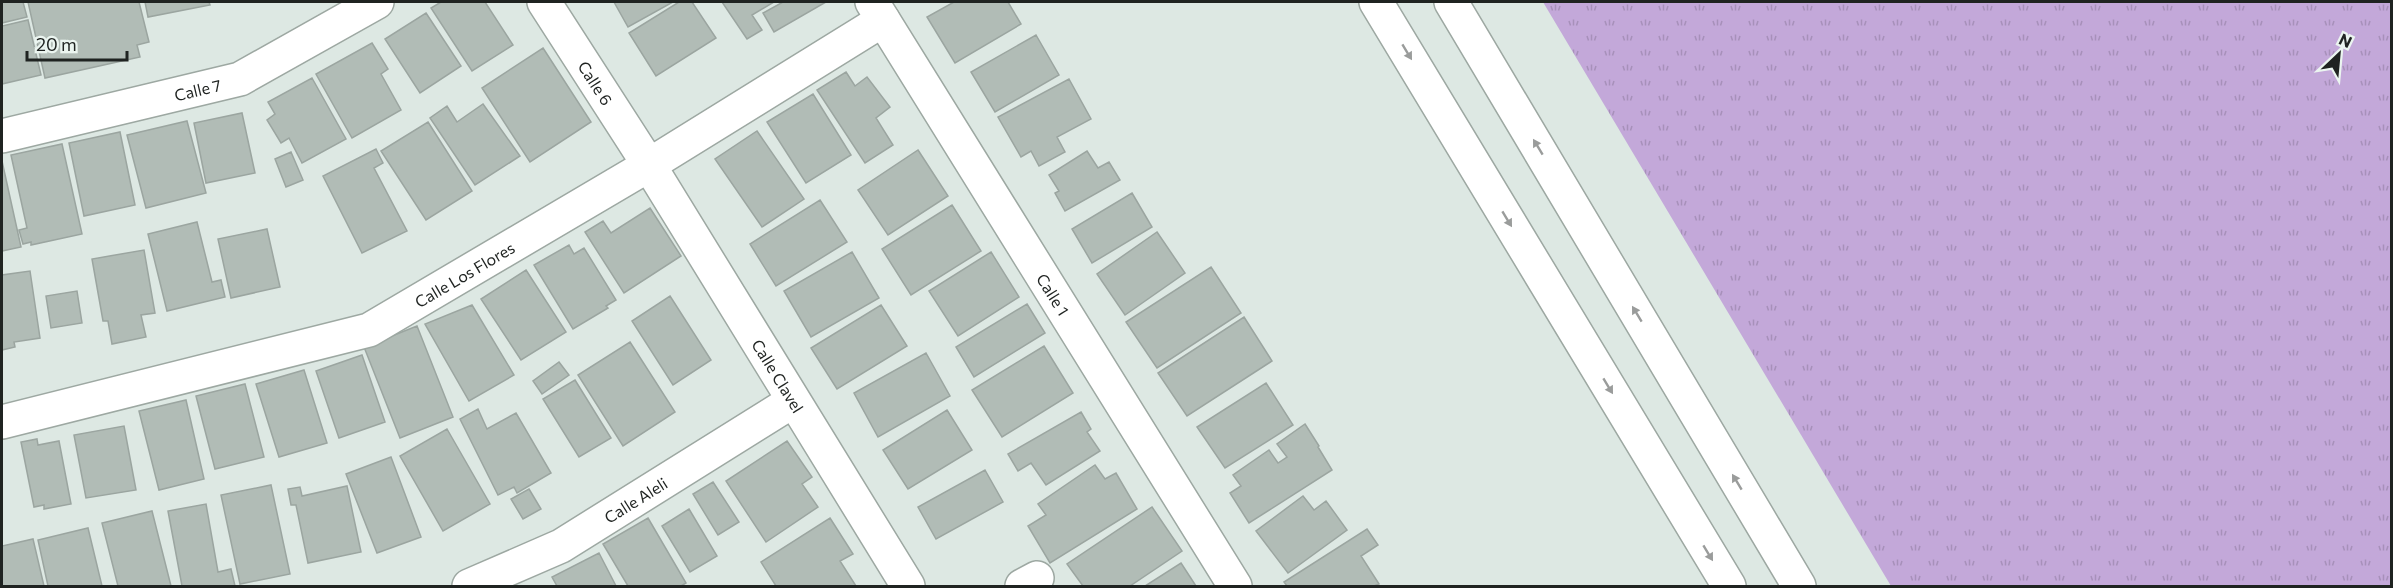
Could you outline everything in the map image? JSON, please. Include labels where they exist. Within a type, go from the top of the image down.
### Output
[{"type":"street","name":"Calle 7","points":[[2,136],[240,79],[377,2]]},
{"type":"street","name":"Calle 6","points":[[544,2],[649,165]]},
{"type":"street","points":[[1376,2],[1729,586]]},
{"type":"street","points":[[1452,2],[1799,586]]},
{"type":"street","name":"Calle Los Flores","points":[[2,422],[369,330],[649,165],[878,11]]},
{"type":"street","name":"Calle 1","points":[[878,11],[1235,586]]},
{"type":"street","name":"Calle Clavel","points":[[649,165],[908,586]]},
{"type":"street","name":"Calle Aleli","points":[[469,586],[561,546],[793,401]]},
{"type":"green space","points":[[1543,2],[2391,2],[2391,586],[1891,586]]},
{"type":"building","points":[[2,2],[23,2],[27,17],[2,23]]},
{"type":"building","points":[[28,2],[139,2],[149,42],[137,45],[140,57],[45,78]]},
{"type":"building","points":[[145,2],[209,2],[210,5],[148,17]]},
{"type":"building","points":[[441,2],[485,2],[513,45],[472,71],[431,8]]},
{"type":"building","points":[[614,2],[673,2],[628,27]]},
{"type":"building","points":[[679,2],[692,2],[716,38],[656,76],[629,33]]},
{"type":"building","points":[[722,2],[774,2],[752,15],[762,30],[747,39]]},
{"type":"building","points":[[783,2],[826,2],[774,32],[763,13]]},
{"type":"building","points":[[954,2],[1008,2],[1021,24],[955,63],[927,17]]},
{"type":"building","points":[[426,13],[461,66],[420,93],[385,39]]},
{"type":"building","points":[[28,20],[41,75],[2,84],[2,26]]},
{"type":"building","points":[[1036,35],[1059,75],[995,112],[971,72]]},
{"type":"building","points":[[372,43],[388,69],[381,74],[401,110],[352,138],[316,74]]},
{"type":"building","points":[[543,48],[591,122],[530,162],[482,88]]},
{"type":"building","points":[[846,72],[855,86],[867,77],[890,107],[876,118],[893,145],[865,163],[817,90]]},
{"type":"building","points":[[312,78],[346,139],[302,163],[289,138],[281,143],[267,120],[275,114],[268,102]]},
{"type":"building","points":[[1069,79],[1091,119],[1057,137],[1065,152],[1039,166],[1031,151],[1021,157],[998,117]]},
{"type":"building","points":[[813,94],[851,155],[806,183],[767,122]]},
{"type":"building","points":[[483,104],[520,156],[475,185],[430,118],[447,106],[457,122]]},
{"type":"building","points":[[242,113],[255,173],[206,183],[194,123]]},
{"type":"building","points":[[187,121],[206,193],[146,208],[127,135]]},
{"type":"building","points":[[428,122],[472,191],[426,220],[381,151]]},
{"type":"building","points":[[757,131],[804,199],[762,227],[715,159]]},
{"type":"building","points":[[120,132],[135,205],[84,216],[69,143]]},
{"type":"building","points":[[62,144],[82,234],[31,245],[31,242],[23,244],[19,230],[27,228],[11,155]]},
{"type":"building","points":[[376,149],[383,163],[374,168],[407,231],[362,253],[323,176]]},
{"type":"building","points":[[918,150],[948,196],[888,235],[858,190]]},
{"type":"building","points":[[1087,151],[1098,168],[1109,162],[1120,180],[1065,211],[1055,193],[1059,191],[1049,175]]},
{"type":"building","points":[[291,152],[303,180],[286,187],[275,159]]},
{"type":"building","points":[[2,161],[21,247],[2,251]]},
{"type":"building","points":[[1132,193],[1152,227],[1092,263],[1072,229]]},
{"type":"building","points":[[820,200],[847,242],[776,286],[750,244]]},
{"type":"building","points":[[952,205],[981,251],[911,295],[882,249]]},
{"type":"building","points":[[650,208],[681,256],[624,293],[585,232],[603,221],[611,233]]},
{"type":"building","points":[[197,222],[212,282],[221,280],[225,297],[167,311],[148,234]]},
{"type":"building","points":[[267,229],[280,287],[231,298],[218,239]]},
{"type":"building","points":[[1157,232],[1185,273],[1125,315],[1097,274]]},
{"type":"building","points":[[569,245],[574,254],[584,248],[616,300],[606,306],[608,308],[573,329],[534,265]]},
{"type":"building","points":[[144,250],[155,313],[141,315],[146,337],[112,344],[108,321],[103,321],[92,259]]},
{"type":"building","points":[[852,252],[879,298],[811,337],[784,291]]},
{"type":"building","points":[[991,252],[1019,297],[958,336],[929,291]]},
{"type":"building","points":[[1211,267],[1241,313],[1157,368],[1126,322]]},
{"type":"building","points":[[526,270],[566,332],[521,360],[481,299]]},
{"type":"building","points":[[30,271],[40,338],[14,342],[15,347],[2,350],[2,275]]},
{"type":"building","points":[[77,291],[82,323],[51,328],[46,296]]},
{"type":"building","points":[[670,296],[711,360],[673,385],[632,321]]},
{"type":"building","points":[[1027,304],[1045,333],[974,377],[956,347]]},
{"type":"building","points":[[472,305],[514,375],[469,401],[425,324]]},
{"type":"building","points":[[881,305],[907,346],[837,389],[811,348]]},
{"type":"building","points":[[1244,317],[1272,361],[1187,416],[1158,373]]},
{"type":"building","points":[[417,326],[453,417],[400,438],[364,347]]},
{"type":"building","points":[[630,342],[675,412],[623,446],[578,375]]},
{"type":"building","points":[[1044,346],[1073,393],[1002,437],[972,390]]},
{"type":"building","points":[[926,353],[950,396],[878,437],[854,393]]},
{"type":"building","points":[[362,355],[385,422],[339,438],[316,371]]},
{"type":"building","points":[[559,362],[569,375],[542,394],[533,381]]},
{"type":"building","points":[[304,370],[327,443],[279,457],[256,384]]},
{"type":"building","points":[[575,380],[611,438],[579,457],[543,399]]},
{"type":"building","points":[[1266,383],[1293,425],[1225,468],[1197,427]]},
{"type":"building","points":[[245,384],[264,457],[215,469],[196,396]]},
{"type":"building","points":[[186,400],[204,479],[159,490],[139,411]]},
{"type":"building","points":[[478,409],[487,429],[516,413],[551,473],[517,493],[514,487],[498,495],[460,419]]},
{"type":"building","points":[[947,410],[972,450],[908,489],[883,450]]},
{"type":"building","points":[[1081,412],[1091,429],[1087,432],[1100,451],[1046,485],[1031,463],[1018,471],[1008,454]]},
{"type":"building","points":[[1305,424],[1332,470],[1249,523],[1230,493],[1241,486],[1233,475],[1269,450],[1278,463],[1287,457],[1277,444]]},
{"type":"building","points":[[124,426],[136,490],[86,498],[74,435]]},
{"type":"building","points":[[447,429],[490,504],[443,531],[400,456]]},
{"type":"building","points":[[37,439],[38,445],[59,441],[71,504],[44,509],[44,505],[34,507],[21,442]]},
{"type":"building","points":[[787,441],[812,477],[802,484],[818,507],[766,542],[726,481]]},
{"type":"building","points":[[391,457],[421,537],[377,553],[346,474]]},
{"type":"building","points":[[1095,465],[1105,479],[1116,473],[1137,509],[1050,563],[1028,526],[1046,515],[1038,504]]},
{"type":"building","points":[[985,470],[1003,502],[936,539],[918,507]]},
{"type":"building","points":[[713,482],[739,522],[718,535],[693,494]]},
{"type":"building","points":[[271,485],[290,574],[240,584],[221,495]]},
{"type":"building","points":[[347,486],[361,552],[308,563],[296,505],[291,505],[288,489],[300,487],[302,496]]},
{"type":"building","points":[[529,489],[541,509],[523,519],[511,499]]},
{"type":"building","points":[[1303,496],[1314,510],[1326,501],[1347,530],[1288,573],[1256,531]]},
{"type":"building","points":[[206,504],[218,572],[231,569],[235,586],[182,586],[168,511]]},
{"type":"building","points":[[1152,507],[1182,551],[1130,586],[1083,586],[1067,564]]},
{"type":"building","points":[[689,509],[717,556],[690,572],[662,526]]},
{"type":"building","points":[[152,511],[171,586],[118,586],[102,523]]},
{"type":"building","points":[[648,518],[686,583],[681,586],[628,586],[603,544]]},
{"type":"building","points":[[830,518],[853,554],[840,561],[856,586],[776,586],[761,562]]},
{"type":"building","points":[[88,528],[102,586],[48,586],[38,540]]},
{"type":"building","points":[[1367,529],[1378,545],[1361,556],[1379,584],[1374,586],[1287,586],[1284,582]]},
{"type":"building","points":[[33,539],[44,586],[2,586],[2,546]]},
{"type":"building","points":[[599,553],[616,586],[557,586],[552,577]]},
{"type":"building","points":[[1181,563],[1196,586],[1145,586]]}]
